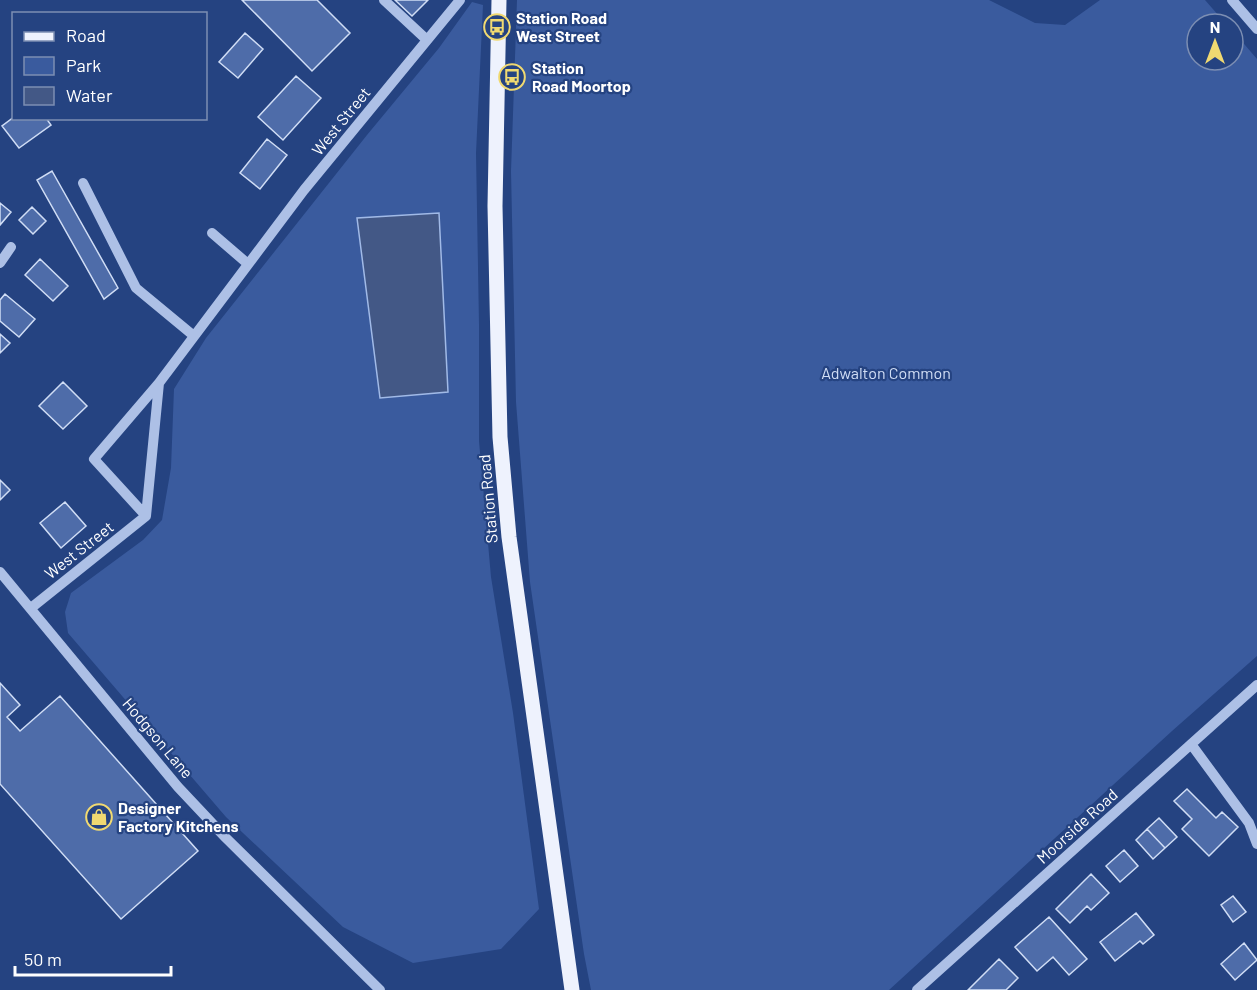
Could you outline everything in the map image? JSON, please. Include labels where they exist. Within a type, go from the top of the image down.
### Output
[{"type":"main road","name":"Station Road","points":[[499,0],[495,206],[500,438],[509,537],[573,990]]},
{"type":"street","points":[[384,0],[427,40]]},
{"type":"street","name":"West Street","points":[[31,608],[146,516],[94,459],[159,383],[304,190],[460,0]]},
{"type":"street","points":[[1232,0],[1257,29]]},
{"type":"street","points":[[83,183],[136,288],[194,336]]},
{"type":"street","points":[[212,233],[248,264]]},
{"type":"street","points":[[0,263],[11,248]]},
{"type":"street","points":[[146,516],[159,383]]},
{"type":"street","name":"Hodgson Lane","points":[[0,572],[178,787],[226,838],[380,990]]},
{"type":"street","name":"Moorside Road","points":[[917,990],[1257,685]]},
{"type":"street","points":[[1191,744],[1249,823],[1257,844]]},
{"type":"green space","name":"Adwalton Common","points":[[517,0],[989,0],[1035,23],[1065,25],[1100,0],[1205,0],[1216,12],[1185,12],[1185,72],[1245,72],[1245,45],[1257,59],[1257,656],[889,990],[591,990],[530,582],[516,402],[511,171]]},
{"type":"green space","points":[[472,2],[483,5],[476,153],[479,441],[491,577],[513,713],[539,909],[501,949],[413,963],[343,927],[226,817],[68,633],[65,612],[71,593],[143,540],[162,520],[171,468],[174,389],[206,338],[439,48]]},
{"type":"water","points":[[439,213],[448,392],[380,398],[357,218]]},
{"type":"building","points":[[242,0],[317,0],[350,33],[312,71]]},
{"type":"building","points":[[395,0],[428,0],[412,16]]},
{"type":"building","points":[[245,33],[263,49],[238,78],[219,62]]},
{"type":"building","points":[[296,76],[321,98],[283,140],[258,117]]},
{"type":"building","points":[[12,118],[47,120],[51,125],[19,148],[2,126]]},
{"type":"building","points":[[267,139],[287,155],[260,189],[240,173]]},
{"type":"building","points":[[52,171],[118,288],[104,299],[37,180]]},
{"type":"building","points":[[0,203],[11,212],[0,225]]},
{"type":"building","points":[[32,207],[46,221],[33,234],[19,220]]},
{"type":"building","points":[[40,259],[68,286],[53,301],[25,275]]},
{"type":"building","points":[[5,294],[35,319],[19,337],[0,321],[0,300]]},
{"type":"building","points":[[0,334],[10,343],[0,353]]},
{"type":"building","points":[[63,382],[87,406],[63,429],[39,406]]},
{"type":"building","points":[[0,480],[10,490],[0,500]]},
{"type":"building","points":[[65,502],[86,526],[61,548],[40,523]]},
{"type":"building","name":"Designer Factory Kitchens","points":[[0,683],[20,705],[7,717],[20,731],[60,696],[198,851],[121,919],[0,784]]},
{"type":"building","points":[[1187,789],[1216,818],[1222,812],[1238,827],[1209,856],[1182,829],[1192,819],[1174,801]]},
{"type":"building","points":[[1159,818],[1177,837],[1165,848],[1147,829]]},
{"type":"building","points":[[1147,829],[1165,848],[1153,859],[1136,840]]},
{"type":"building","points":[[1124,850],[1138,866],[1120,882],[1106,866]]},
{"type":"building","points":[[1091,874],[1109,893],[1091,910],[1087,906],[1070,923],[1056,909]]},
{"type":"building","points":[[1233,896],[1246,912],[1233,922],[1221,905]]},
{"type":"building","points":[[1136,913],[1154,935],[1143,944],[1140,941],[1115,961],[1100,942]]},
{"type":"building","points":[[1049,917],[1087,959],[1069,975],[1053,957],[1037,971],[1015,947]]},
{"type":"building","points":[[1244,943],[1257,960],[1235,980],[1221,964]]},
{"type":"building","points":[[999,959],[1018,978],[1006,990],[968,990]]},
{"type":"place","name":"Station Road West Street","points":[[497,27]]},
{"type":"place","name":"Station Road Moortop","points":[[512,77]]},
{"type":"place","name":"Designer Factory Kitchens","points":[[99,817]]}]
